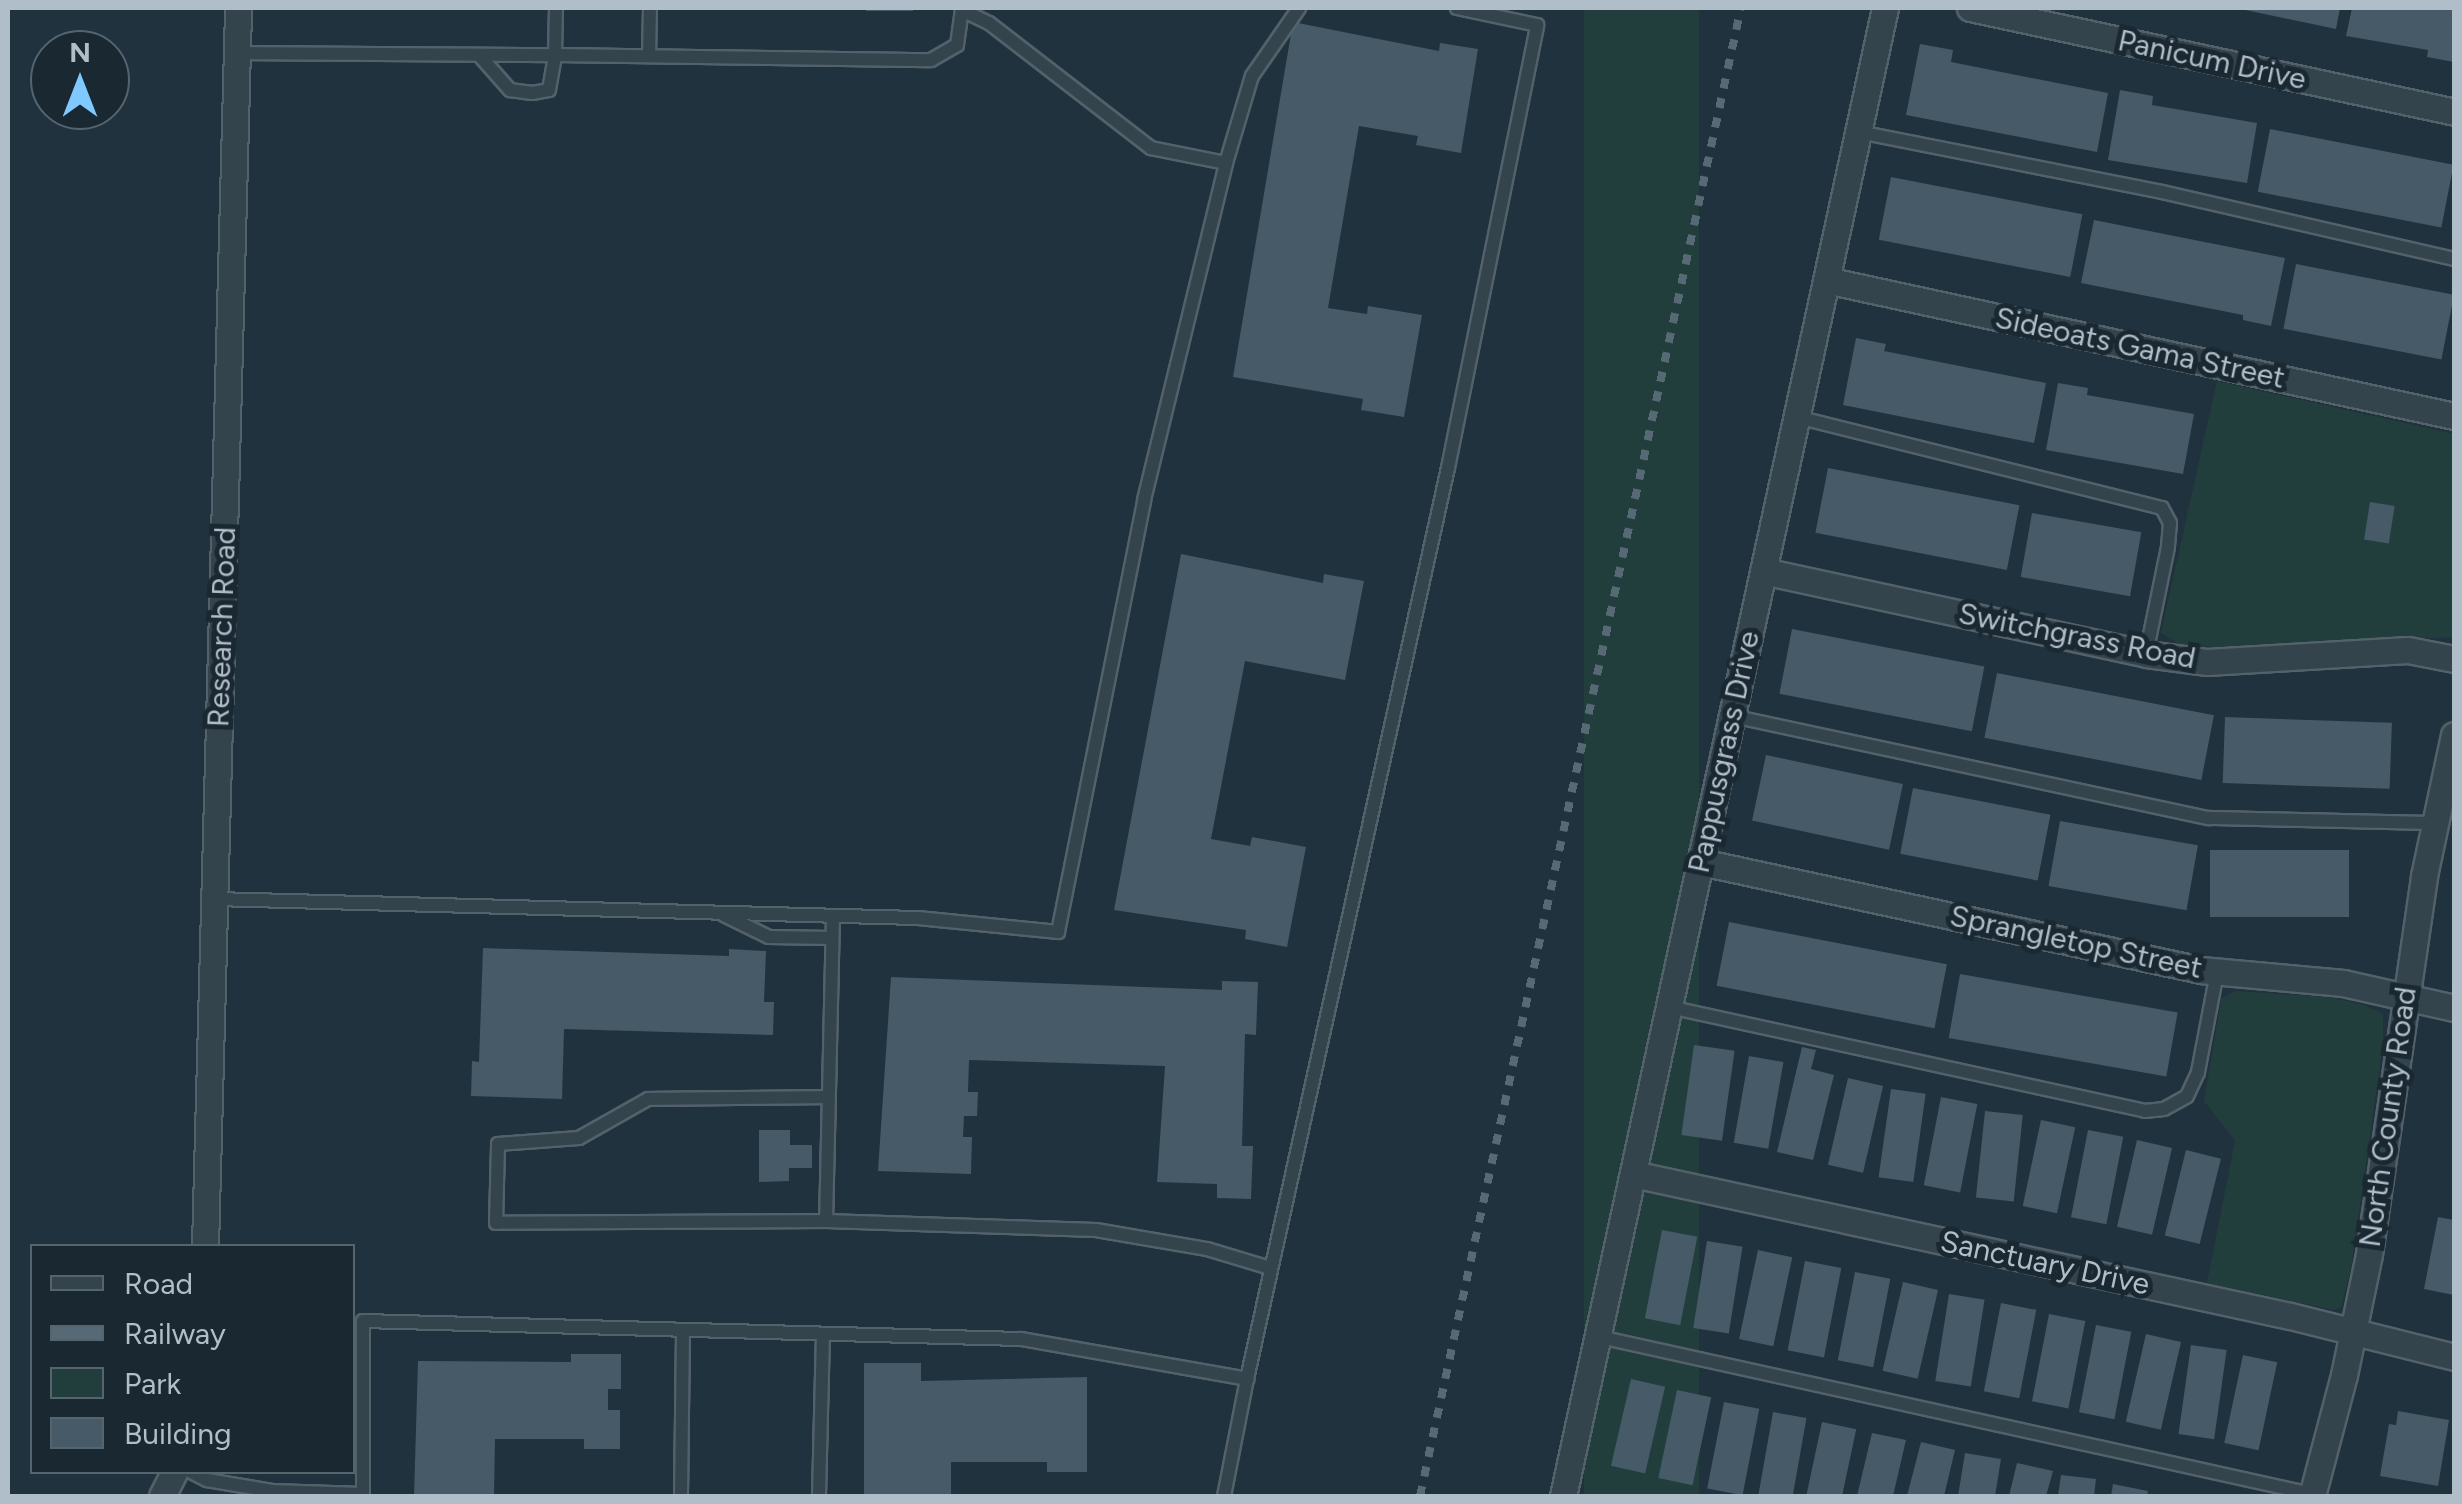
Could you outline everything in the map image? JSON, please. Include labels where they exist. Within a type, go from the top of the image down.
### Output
[{"type":"street","name":"Research Road","points":[[204,1244],[238,8]]},
{"type":"street","name":"Pappusgrass Drive","points":[[1563,1496],[1885,8]]},
{"type":"street","name":"Panicum Drive","points":[[1970,8],[2454,112]]},
{"type":"street","name":"Sideoats Gama Street","points":[[1826,280],[2454,416]]},
{"type":"street","name":"Switchgrass Road","points":[[1763,571],[2146,654],[2206,662],[2408,650],[2454,659]]},
{"type":"street","name":"North County Road","points":[[2312,1495],[2354,1333],[2435,824],[2454,735]]},
{"type":"street","name":"Sprangletop Street","points":[[1701,862],[2217,972],[2343,983],[2454,1008]]},
{"type":"street","name":"Sanctuary Drive","points":[[1633,1174],[2454,1356]]},
{"type":"lane","points":[[479,55],[510,90],[549,90],[555,55],[556,8]]},
{"type":"lane","points":[[649,56],[650,8]]},
{"type":"lane","points":[[237,53],[931,60],[956,45],[962,8],[989,23],[1151,148],[1226,162]]},
{"type":"lane","points":[[214,899],[918,918],[1058,932],[1144,500],[1226,162],[1252,76],[1299,8]]},
{"type":"lane","points":[[1457,8],[1537,25]]},
{"type":"lane","points":[[1224,1496],[1270,1268],[1448,468],[1540,8]]},
{"type":"lane","points":[[1860,132],[2218,204],[2454,259]]},
{"type":"lane","points":[[1797,417],[2162,508],[2170,523],[2168,546],[2146,654]]},
{"type":"lane","points":[[1732,716],[2208,818],[2435,824]]},
{"type":"lane","points":[[722,914],[769,937],[832,938]]},
{"type":"lane","points":[[826,1221],[832,916]]},
{"type":"lane","points":[[1669,1007],[2144,1111],[2164,1109],[2187,1096],[2198,1072],[2217,972]]},
{"type":"lane","points":[[830,1097],[648,1099],[579,1138],[498,1144],[496,1224],[826,1221],[1096,1230],[1206,1249],[1270,1268]]},
{"type":"lane","points":[[195,1474],[207,1480],[272,1491],[363,1495],[363,1321],[823,1337],[1020,1339],[1248,1379]]},
{"type":"lane","points":[[681,1496],[683,1332]]},
{"type":"lane","points":[[1595,1336],[2312,1495]]},
{"type":"lane","points":[[820,1496],[823,1337]]},
{"type":"green space","points":[[1584,8],[1699,8],[1699,1496],[1584,1496]]},
{"type":"green space","points":[[2217,381],[2454,434],[2454,637],[2230,648],[2181,645],[2161,633]]},
{"type":"green space","points":[[2235,991],[2328,997],[2383,1014],[2383,1045],[2351,1268],[2341,1307],[2334,1310],[2207,1283],[2235,1141],[2204,1101],[2221,999]]},
{"type":"building","points":[[913,8],[913,11],[866,11]]},
{"type":"building","points":[[2236,8],[2340,8],[2336,29]]},
{"type":"building","points":[[2352,8],[2454,8],[2454,62],[2427,57],[2428,50],[2346,36]]},
{"type":"building","points":[[1293,22],[1439,51],[1440,43],[1478,49],[1461,153],[1416,145],[1418,136],[1359,126],[1328,308],[1367,314],[1368,306],[1422,315],[1404,417],[1361,410],[1363,399],[1233,377]]},
{"type":"building","points":[[1920,44],[1953,50],[1951,62],[2108,93],[2097,152],[1906,115]]},
{"type":"building","points":[[2120,90],[2153,96],[2152,105],[2257,123],[2247,183],[2108,160]]},
{"type":"building","points":[[2270,129],[2454,165],[2441,228],[2258,192]]},
{"type":"building","points":[[1891,177],[2082,214],[2070,277],[1879,240]]},
{"type":"building","points":[[2094,220],[2285,258],[2271,326],[2243,320],[2243,315],[2081,283]]},
{"type":"building","points":[[2296,264],[2454,295],[2441,360],[2283,329]]},
{"type":"building","points":[[1856,338],[1886,344],[1884,351],[2046,383],[2034,443],[1843,405]]},
{"type":"building","points":[[2058,383],[2088,388],[2087,395],[2194,414],[2183,474],[2046,450]]},
{"type":"building","points":[[1828,468],[2019,505],[2007,570],[1815,533]]},
{"type":"building","points":[[2370,502],[2395,506],[2389,543],[2364,540]]},
{"type":"building","points":[[2032,513],[2141,532],[2130,596],[2021,577]]},
{"type":"building","points":[[1181,554],[1323,583],[1324,574],[1364,581],[1345,680],[1245,661],[1211,839],[1250,846],[1252,837],[1306,847],[1287,947],[1245,939],[1246,930],[1114,910]]},
{"type":"building","points":[[1792,629],[1984,666],[1972,731],[1779,694]]},
{"type":"building","points":[[1997,673],[2214,715],[2201,780],[1984,738]]},
{"type":"building","points":[[2225,717],[2392,723],[2390,789],[2223,783]]},
{"type":"building","points":[[1766,755],[1903,784],[1889,850],[1752,821]]},
{"type":"building","points":[[1913,788],[2050,815],[2038,880],[1900,854]]},
{"type":"building","points":[[2060,821],[2198,845],[2186,910],[2049,886]]},
{"type":"building","points":[[2210,850],[2349,850],[2349,917],[2210,917]]},
{"type":"building","points":[[1729,922],[1947,964],[1935,1028],[1717,986]]},
{"type":"building","points":[[483,948],[729,956],[729,949],[766,951],[764,1002],[774,1002],[773,1035],[564,1029],[562,1099],[471,1096],[472,1061],[479,1062]]},
{"type":"building","points":[[1960,974],[2178,1012],[2166,1076],[1949,1038]]},
{"type":"building","points":[[891,977],[1222,990],[1222,981],[1258,982],[1256,1035],[1245,1034],[1242,1146],[1253,1146],[1251,1199],[1217,1198],[1217,1184],[1157,1182],[1165,1066],[969,1060],[968,1092],[978,1092],[977,1116],[964,1116],[963,1137],[972,1137],[971,1174],[878,1171]]},
{"type":"building","points":[[1694,1045],[1735,1051],[1722,1141],[1681,1135]]},
{"type":"building","points":[[1802,1047],[1816,1050],[1811,1069],[1834,1075],[1813,1160],[1777,1152]]},
{"type":"building","points":[[1749,1056],[1783,1062],[1768,1149],[1734,1143]]},
{"type":"building","points":[[1848,1078],[1883,1086],[1863,1173],[1828,1165]]},
{"type":"building","points":[[1891,1089],[1926,1094],[1913,1182],[1879,1177]]},
{"type":"building","points":[[1941,1097],[1977,1104],[1960,1192],[1924,1185]]},
{"type":"building","points":[[1985,1111],[2023,1115],[2014,1201],[1976,1198]]},
{"type":"building","points":[[2041,1120],[2075,1127],[2057,1213],[2023,1206]]},
{"type":"building","points":[[759,1130],[790,1130],[790,1145],[812,1145],[812,1168],[789,1168],[789,1181],[759,1182]]},
{"type":"building","points":[[2088,1130],[2123,1137],[2106,1224],[2071,1217]]},
{"type":"building","points":[[2137,1140],[2172,1148],[2152,1235],[2117,1227]]},
{"type":"building","points":[[2186,1150],[2221,1159],[2200,1244],[2165,1235]]},
{"type":"building","points":[[2438,1217],[2454,1220],[2454,1295],[2424,1289]]},
{"type":"building","points":[[1662,1230],[1697,1237],[1680,1325],[1645,1318]]},
{"type":"building","points":[[1707,1241],[1743,1247],[1729,1334],[1693,1328]]},
{"type":"building","points":[[1758,1250],[1792,1257],[1773,1346],[1739,1339]]},
{"type":"building","points":[[1805,1261],[1841,1268],[1824,1357],[1788,1350]]},
{"type":"building","points":[[1855,1272],[1890,1279],[1873,1367],[1838,1360]]},
{"type":"building","points":[[1903,1282],[1938,1290],[1918,1379],[1883,1371]]},
{"type":"building","points":[[1949,1294],[1985,1300],[1971,1387],[1935,1381]]},
{"type":"building","points":[[2001,1303],[2036,1310],[2019,1398],[1984,1391]]},
{"type":"building","points":[[2049,1314],[2085,1321],[2068,1408],[2032,1401]]},
{"type":"building","points":[[2096,1325],[2131,1332],[2114,1419],[2079,1412]]},
{"type":"building","points":[[2146,1334],[2181,1342],[2161,1430],[2126,1422]]},
{"type":"building","points":[[2191,1345],[2227,1350],[2214,1439],[2178,1434]]},
{"type":"building","points":[[571,1354],[621,1354],[621,1389],[608,1389],[608,1410],[620,1410],[620,1449],[584,1449],[584,1439],[495,1439],[494,1496],[414,1496],[418,1361],[571,1362]]},
{"type":"building","points":[[2243,1355],[2277,1362],[2259,1450],[2224,1443]]},
{"type":"building","points":[[864,1363],[921,1363],[921,1381],[1087,1377],[1087,1472],[1047,1472],[1047,1462],[951,1462],[951,1496],[864,1496]]},
{"type":"building","points":[[1631,1379],[1665,1387],[1645,1474],[1611,1466]]},
{"type":"building","points":[[1677,1390],[1711,1397],[1693,1485],[1658,1478]]},
{"type":"building","points":[[1724,1402],[1759,1409],[1743,1495],[1707,1488]]},
{"type":"building","points":[[2398,1411],[2449,1420],[2438,1486],[2380,1476],[2389,1424],[2396,1425]]},
{"type":"building","points":[[1773,1412],[1806,1418],[1793,1496],[1758,1496]]},
{"type":"building","points":[[1822,1422],[1856,1429],[1842,1496],[1806,1496]]},
{"type":"building","points":[[1872,1433],[1906,1440],[1893,1496],[1857,1496]]},
{"type":"building","points":[[1921,1442],[1955,1450],[1944,1496],[1907,1496]]},
{"type":"building","points":[[1965,1453],[2001,1459],[1995,1496],[1958,1496]]},
{"type":"building","points":[[2017,1463],[2053,1471],[2046,1496],[2009,1496]]},
{"type":"building","points":[[2061,1475],[2096,1479],[2094,1496],[2058,1496]]},
{"type":"building","points":[[2113,1484],[2148,1491],[2147,1496],[2111,1496]]},
{"type":"railway","points":[[1420,1496],[1741,8]]}]
